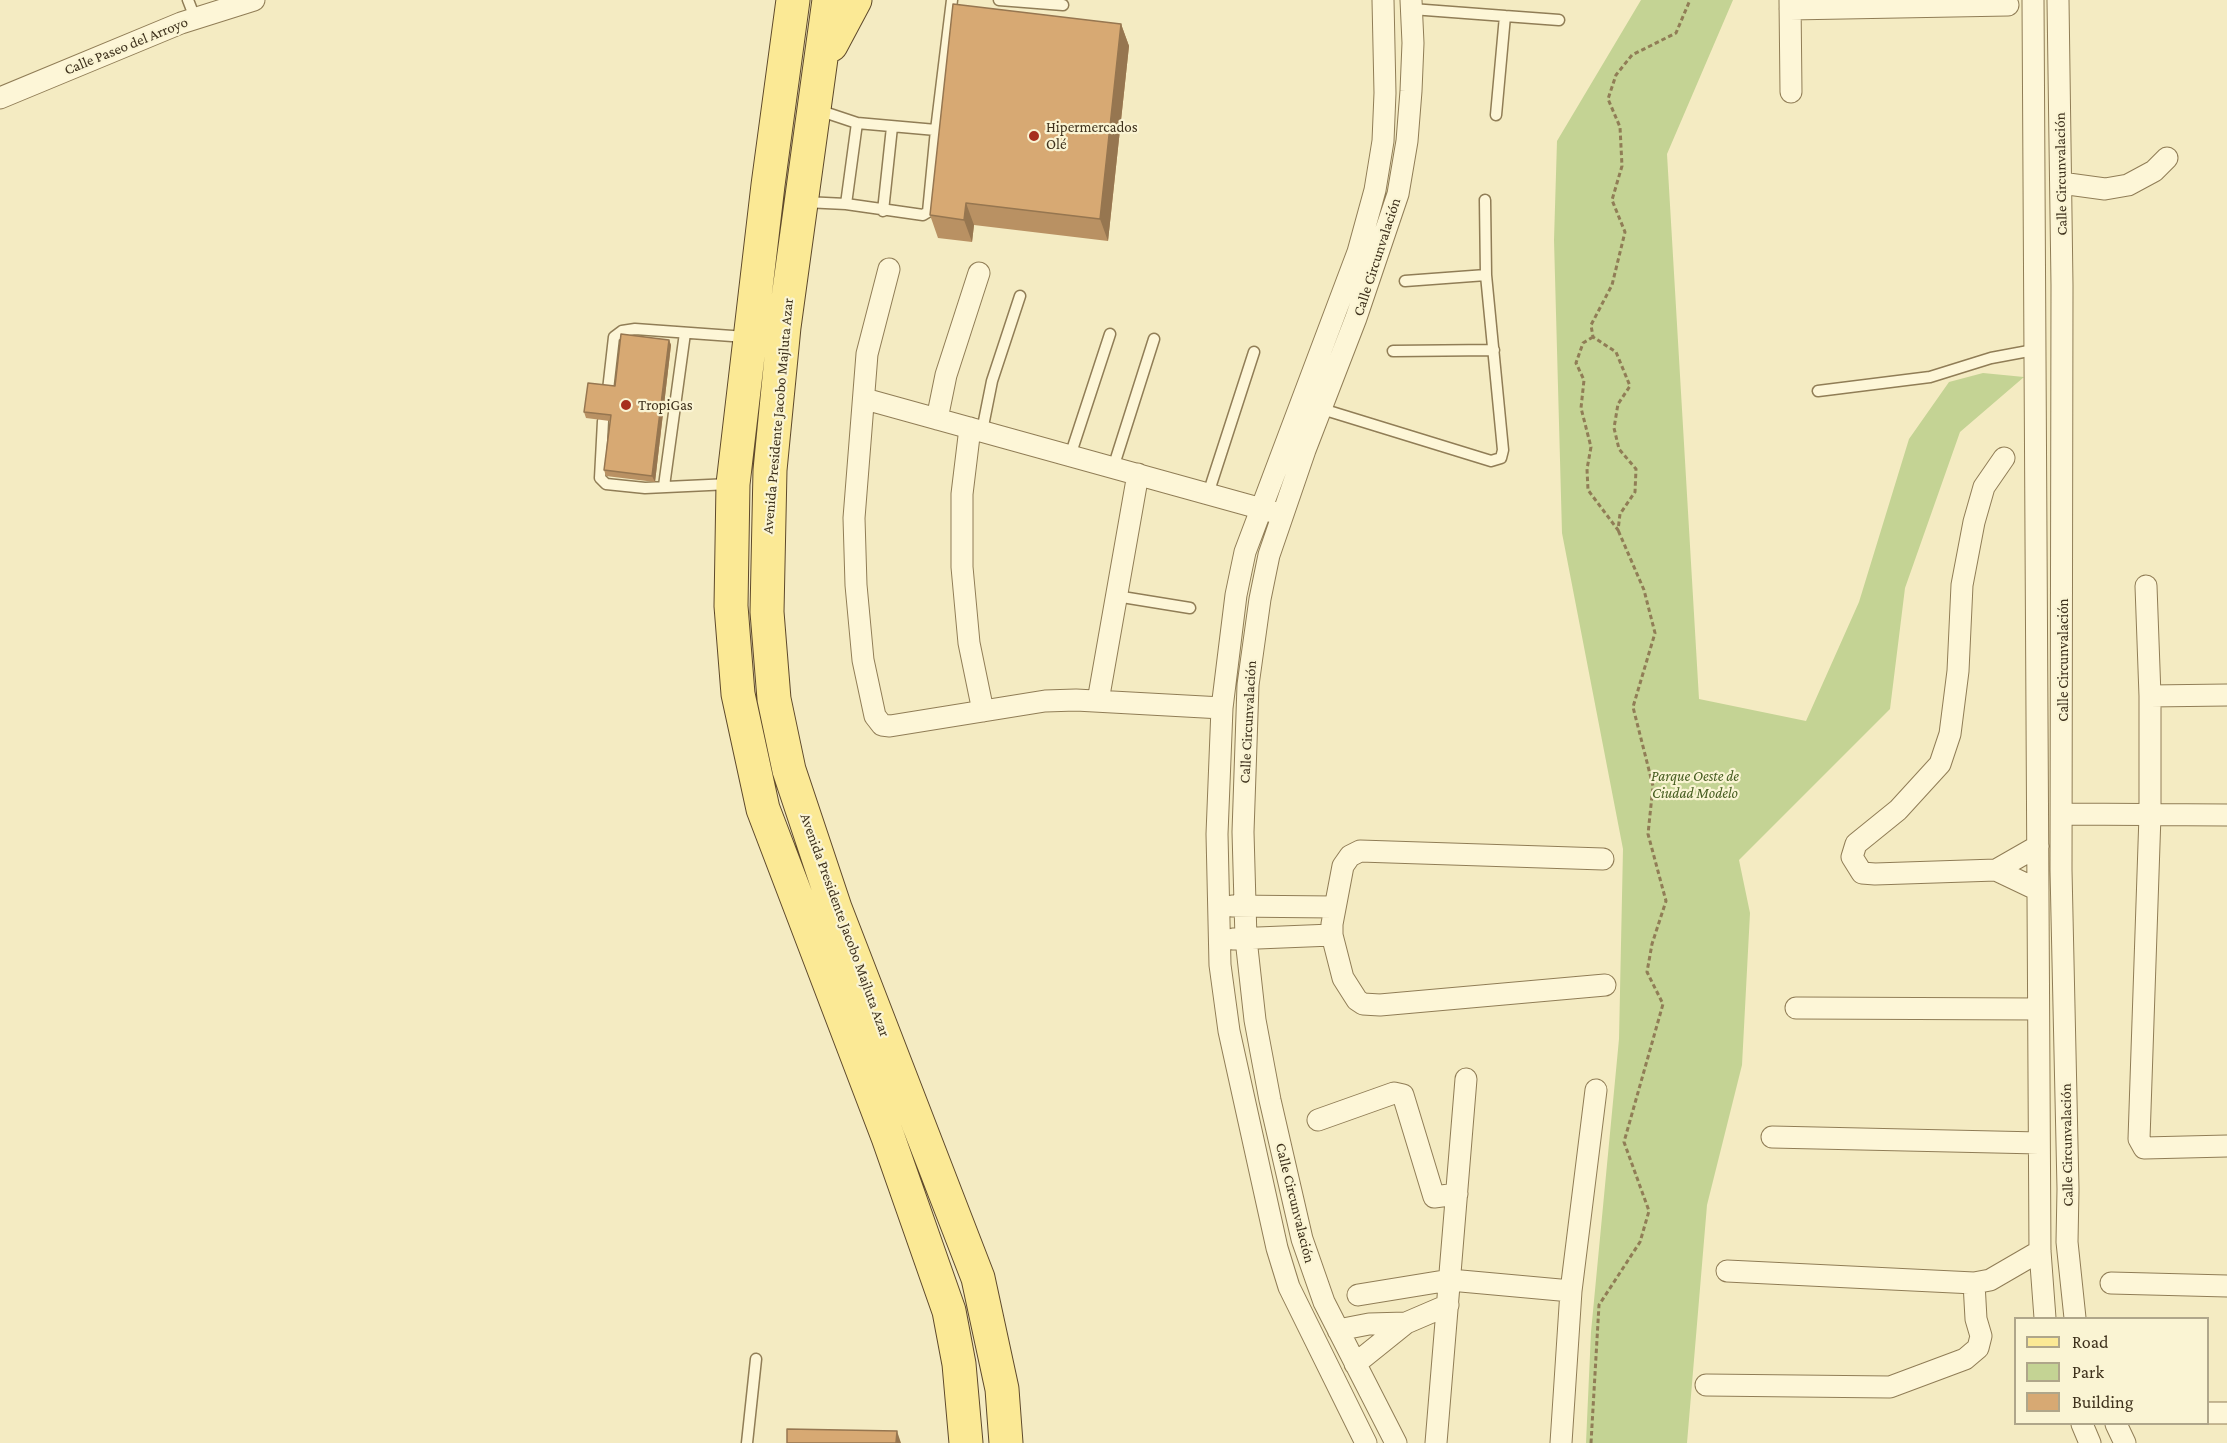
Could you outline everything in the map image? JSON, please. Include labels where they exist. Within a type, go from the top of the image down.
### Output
[{"type":"main road","points":[[793,0],[749,337],[734,484],[731,606],[738,694],[763,809],[888,1137],[949,1311],[959,1364],[966,1443]]},
{"type":"main road","name":"Avenida Presidente Jacobo Majluta Azar","points":[[829,0],[784,327],[769,479],[766,612],[774,699],[789,770],[835,908],[978,1278],[1002,1389],[1006,1443]]},
{"type":"main road","points":[[821,66],[855,0]]},
{"type":"street","name":"Calle Paseo del Arroyo","points":[[0,98],[192,9],[254,0]]},
{"type":"street","name":"Calle Circunvalación","points":[[2033,0],[2039,1143],[2040,1251],[2045,1317]]},
{"type":"street","name":"Calle Circunvalación","points":[[2058,0],[2061,183],[2063,814],[2061,870],[2068,1177],[2067,1242],[2075,1317]]},
{"type":"street","name":"Calle Circunvalación","points":[[1396,1443],[1338,1330],[1318,1286],[1302,1239],[1270,1100],[1255,1020],[1245,939],[1243,832],[1248,685],[1260,599],[1269,555],[1282,515],[1378,258],[1398,194],[1407,141],[1413,43],[1411,4]]},
{"type":"street","name":"Calle Circunvalación","points":[[1366,1443],[1289,1287],[1277,1248],[1229,1031],[1218,939],[1217,906],[1222,708],[1236,595],[1245,552],[1260,508],[1358,252],[1375,190],[1383,141],[1381,5]]},
{"type":"street","points":[[1791,92],[1790,5],[2008,5]]},
{"type":"street","points":[[2061,183],[2105,189],[2128,185],[2154,171],[2167,158]]},
{"type":"street","points":[[888,269],[867,354],[854,518],[855,585],[862,660],[875,716],[882,725],[890,726],[1045,701],[1098,701],[1222,708]]},
{"type":"street","points":[[937,419],[946,375],[979,273]]},
{"type":"street","points":[[865,399],[1282,515]]},
{"type":"street","points":[[976,429],[962,495],[962,567],[969,643],[983,711]]},
{"type":"street","points":[[2004,458],[1984,487],[1974,522],[1962,585],[1958,671],[1950,734],[1940,764],[1898,810],[1856,844],[1852,857],[1862,873],[1875,874],[1996,870],[2038,879],[2061,870]]},
{"type":"street","points":[[1098,701],[1138,474]]},
{"type":"street","points":[[2146,586],[2150,696],[2150,815],[2139,1139],[2144,1148],[2227,1146]]},
{"type":"street","points":[[2150,696],[2227,695]]},
{"type":"street","points":[[2063,814],[2227,815]]},
{"type":"street","points":[[1996,870],[2038,846]]},
{"type":"street","points":[[1603,859],[1360,851],[1350,856],[1343,866],[1334,907],[1332,935],[1343,978],[1357,1000],[1364,1004],[1380,1005],[1605,985]]},
{"type":"street","points":[[1217,906],[1334,907]]},
{"type":"street","points":[[1218,939],[1332,935]]},
{"type":"street","points":[[1797,1008],[2038,1009]]},
{"type":"street","points":[[1436,1443],[1466,1079]]},
{"type":"street","points":[[1561,1443],[1571,1291],[1596,1090]]},
{"type":"street","points":[[1318,1120],[1394,1093],[1403,1095],[1434,1197],[1457,1194]]},
{"type":"street","points":[[1772,1137],[2039,1143]]},
{"type":"street","points":[[1727,1271],[1974,1283],[1990,1280],[2040,1251]]},
{"type":"street","points":[[1358,1295],[1450,1280],[1571,1291]]},
{"type":"street","points":[[1706,1385],[1890,1387],[1965,1359],[1978,1348],[1981,1336],[1976,1318],[1974,1283]]},
{"type":"street","points":[[2111,1284],[2227,1286]]},
{"type":"street","points":[[1355,1364],[1406,1323],[1448,1305]]},
{"type":"street","points":[[1338,1330],[1369,1324],[1406,1323]]},
{"type":"street","points":[[2209,1413],[2227,1413]]},
{"type":"street","points":[[2082,1425],[2090,1443]]},
{"type":"street","points":[[2116,1425],[2125,1443]]},
{"type":"lane","points":[[802,202],[846,204],[923,215],[928,212],[952,0]]},
{"type":"lane","points":[[999,0],[1063,5]]},
{"type":"lane","points":[[1411,4],[1505,16],[1559,20]]},
{"type":"lane","points":[[1496,115],[1505,16]]},
{"type":"lane","points":[[814,109],[857,123],[936,129]]},
{"type":"lane","points":[[846,204],[857,123]]},
{"type":"lane","points":[[883,211],[892,127]]},
{"type":"lane","points":[[1322,409],[1491,461],[1500,458],[1503,450],[1486,275],[1485,200]]},
{"type":"lane","points":[[1405,281],[1486,275]]},
{"type":"lane","points":[[976,429],[1020,296]]},
{"type":"lane","points":[[608,390],[614,337],[622,331],[635,329],[749,337]]},
{"type":"lane","points":[[664,486],[685,333]]},
{"type":"lane","points":[[1070,456],[1110,334]]},
{"type":"lane","points":[[1113,468],[1154,339]]},
{"type":"lane","points":[[1818,391],[1930,377],[1991,358],[2034,350]]},
{"type":"lane","points":[[1393,351],[1494,351]]},
{"type":"lane","points":[[1208,494],[1254,352]]},
{"type":"lane","points":[[603,421],[600,478],[606,484],[618,486],[734,484]]},
{"type":"lane","points":[[1116,596],[1190,608]]},
{"type":"lane","points":[[747,1443],[756,1359]]},
{"type":"path","points":[[1618,530],[1620,514],[1635,492],[1636,470],[1619,449],[1614,428],[1618,404],[1630,386],[1616,352],[1593,337],[1591,325],[1612,285],[1625,232],[1612,200],[1623,166],[1620,127],[1608,99],[1616,75],[1632,55],[1676,33],[1690,0]]},
{"type":"path","points":[[1591,1443],[1599,1305],[1640,1242],[1649,1211],[1624,1143],[1663,1004],[1647,972],[1652,944],[1666,901],[1648,834],[1653,786],[1633,707],[1655,633],[1644,590],[1618,530],[1588,490],[1587,469],[1591,447],[1581,408],[1584,380],[1576,363],[1583,343],[1593,337]]},
{"type":"green space","name":"Parque Oeste de Ciudad Modelo","points":[[1641,0],[1733,0],[1667,154],[1699,699],[1806,721],[1859,602],[1909,439],[1949,382],[1983,373],[2024,377],[1960,432],[1905,588],[1890,709],[1739,860],[1750,913],[1742,1065],[1707,1205],[1687,1443],[1586,1443],[1591,1332],[1619,1039],[1623,849],[1562,533],[1554,240],[1557,141]]},
{"type":"building","name":"Hipermercados Olé","points":[[953,4],[1121,24],[1100,219],[966,203],[964,220],[930,215]]},
{"type":"building","name":"TropiGas","points":[[621,334],[669,340],[652,476],[604,470],[611,415],[584,412],[588,383],[615,386]]},
{"type":"building","points":[[787,1429],[897,1431],[896,1443],[787,1443]]},
{"type":"place","name":"Hipermercados Olé","points":[[1034,136]]},
{"type":"place","name":"TropiGas","points":[[626,405]]}]
